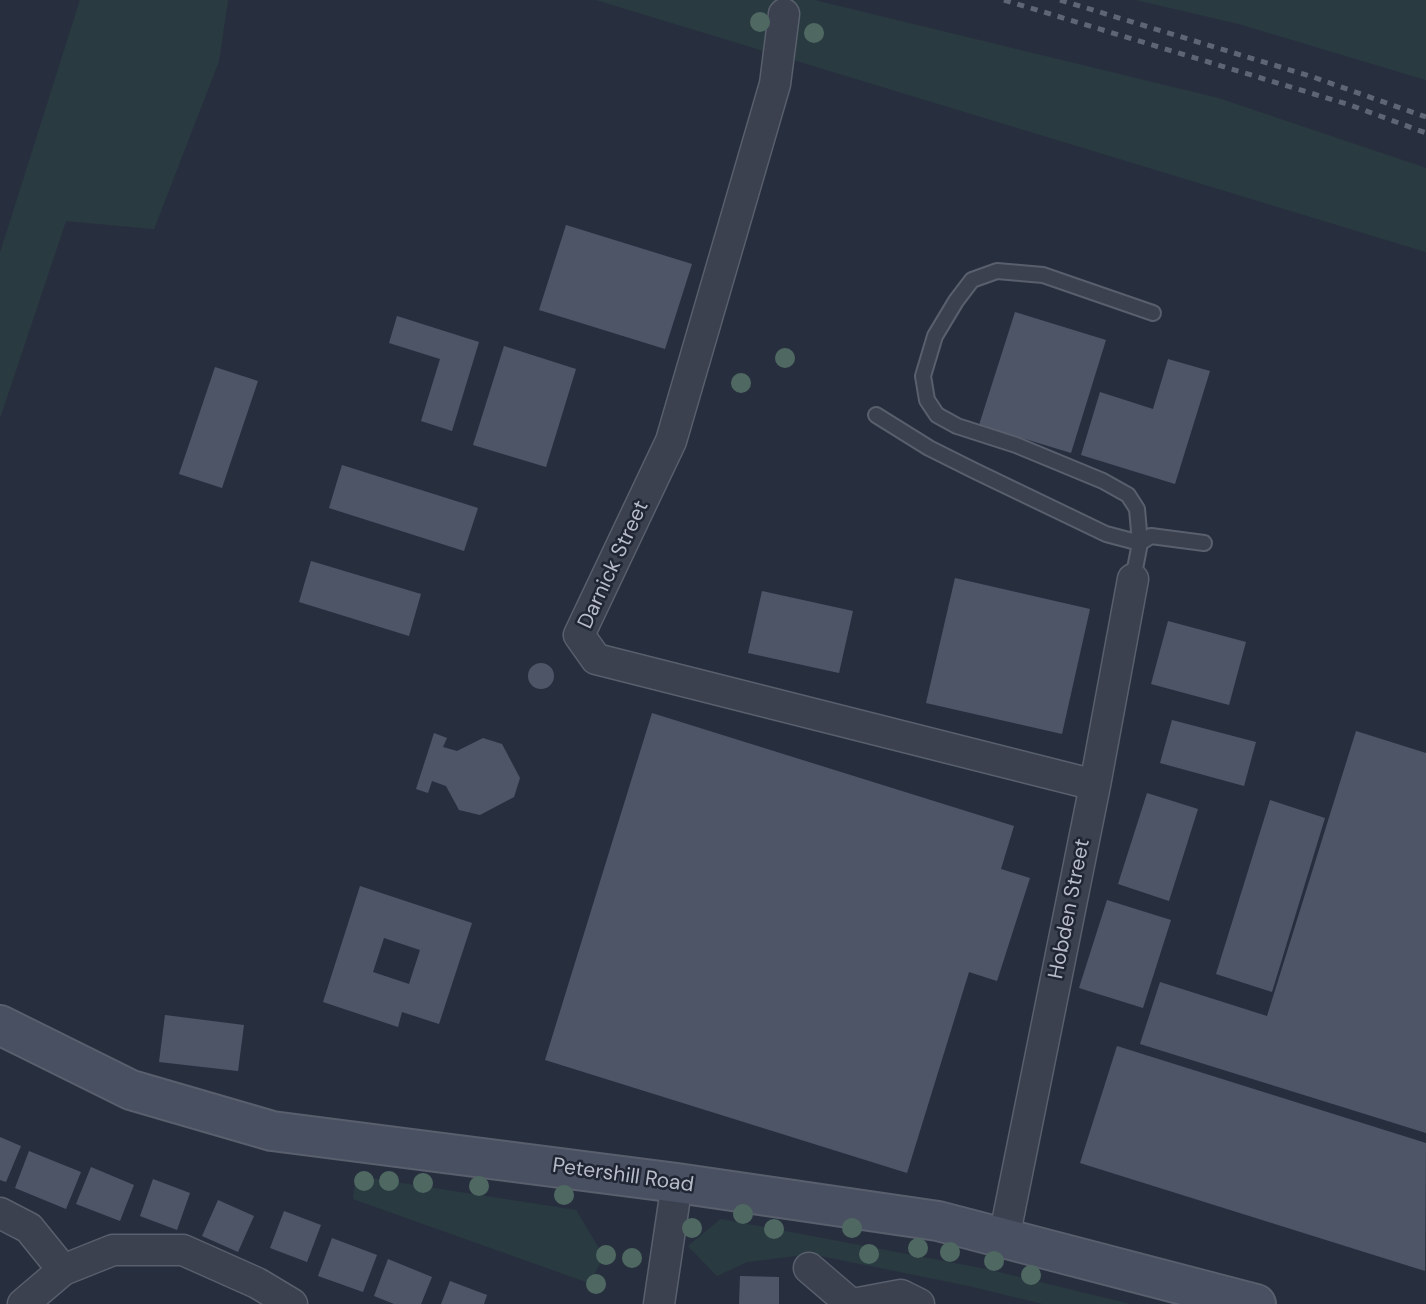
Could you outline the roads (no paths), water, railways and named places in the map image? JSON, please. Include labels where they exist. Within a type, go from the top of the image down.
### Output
[{"type":"street","name":"Darnick Street","points":[[784,14],[775,84],[671,441],[579,635],[596,659],[1095,785]]},
{"type":"street","name":"Hobden Street","points":[[1004,1238],[1095,785],[1133,579]]},
{"type":"street","name":"Petershill Road","points":[[0,1025],[131,1090],[272,1131],[677,1183],[938,1222],[1256,1304]]},
{"type":"street","points":[[659,1304],[677,1183]]},
{"type":"street","points":[[0,1213],[29,1227],[63,1270]]},
{"type":"street","points":[[23,1304],[63,1270],[113,1250],[183,1250],[257,1283],[292,1304]]},
{"type":"street","points":[[809,1268],[852,1304],[901,1295],[919,1304]]},
{"type":"lane","points":[[1133,579],[1140,543],[1137,509],[1128,495],[1103,481],[1016,445],[957,426],[937,415],[927,400],[923,376],[934,336],[956,301],[972,280],[997,271],[1043,275],[1153,313]]},
{"type":"lane","points":[[876,415],[929,448],[1106,534],[1140,543],[1151,536],[1204,543]]},
{"type":"railway","points":[[1004,0],[1350,105],[1426,133]]},
{"type":"railway","points":[[1060,0],[1313,77],[1426,117]]}]
